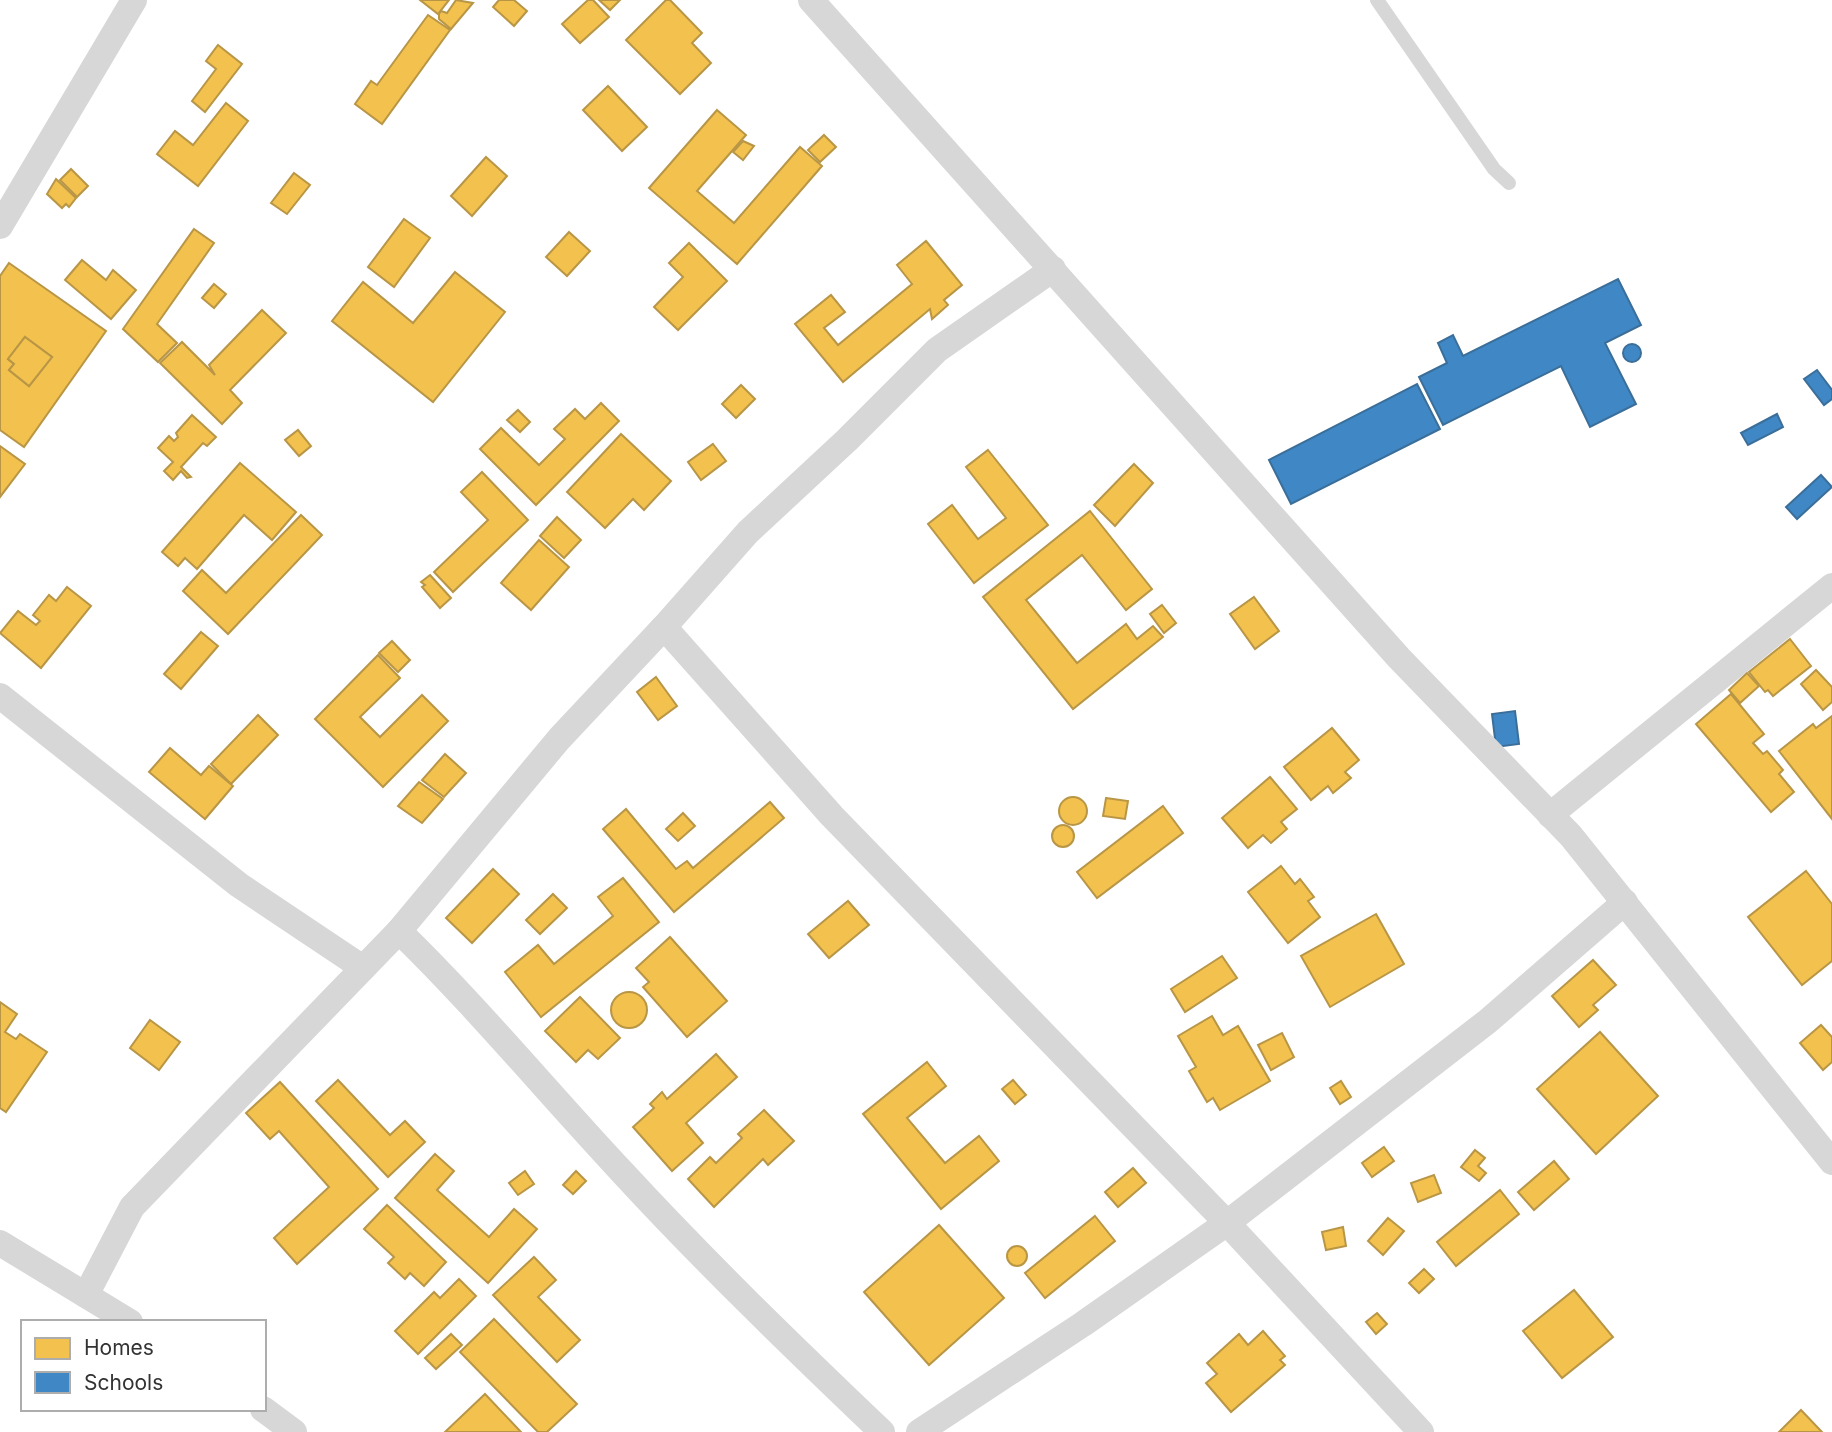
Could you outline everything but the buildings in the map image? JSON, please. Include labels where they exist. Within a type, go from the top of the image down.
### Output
[{"type":"street","points":[[0,226],[134,0]]},
{"type":"street","points":[[811,0],[1399,658],[1550,815],[1625,902],[1829,1152]]},
{"type":"street","points":[[86,1295],[132,1207],[399,931],[559,739],[748,532],[937,351],[1053,269]]},
{"type":"street","points":[[1550,815],[1832,586]]},
{"type":"street","points":[[664,627],[832,816],[1227,1223],[1421,1432]]},
{"type":"street","points":[[0,696],[239,885],[363,968]]},
{"type":"street","points":[[919,1432],[1083,1324],[1227,1223],[1488,1021],[1625,902]]},
{"type":"street","points":[[399,931],[453,984],[621,1171],[736,1293],[882,1432]]},
{"type":"street","points":[[0,1243],[127,1320]]},
{"type":"street","points":[[266,1411],[294,1432]]},
{"type":"lane","points":[[1377,0],[1494,169],[1509,183]]}]
